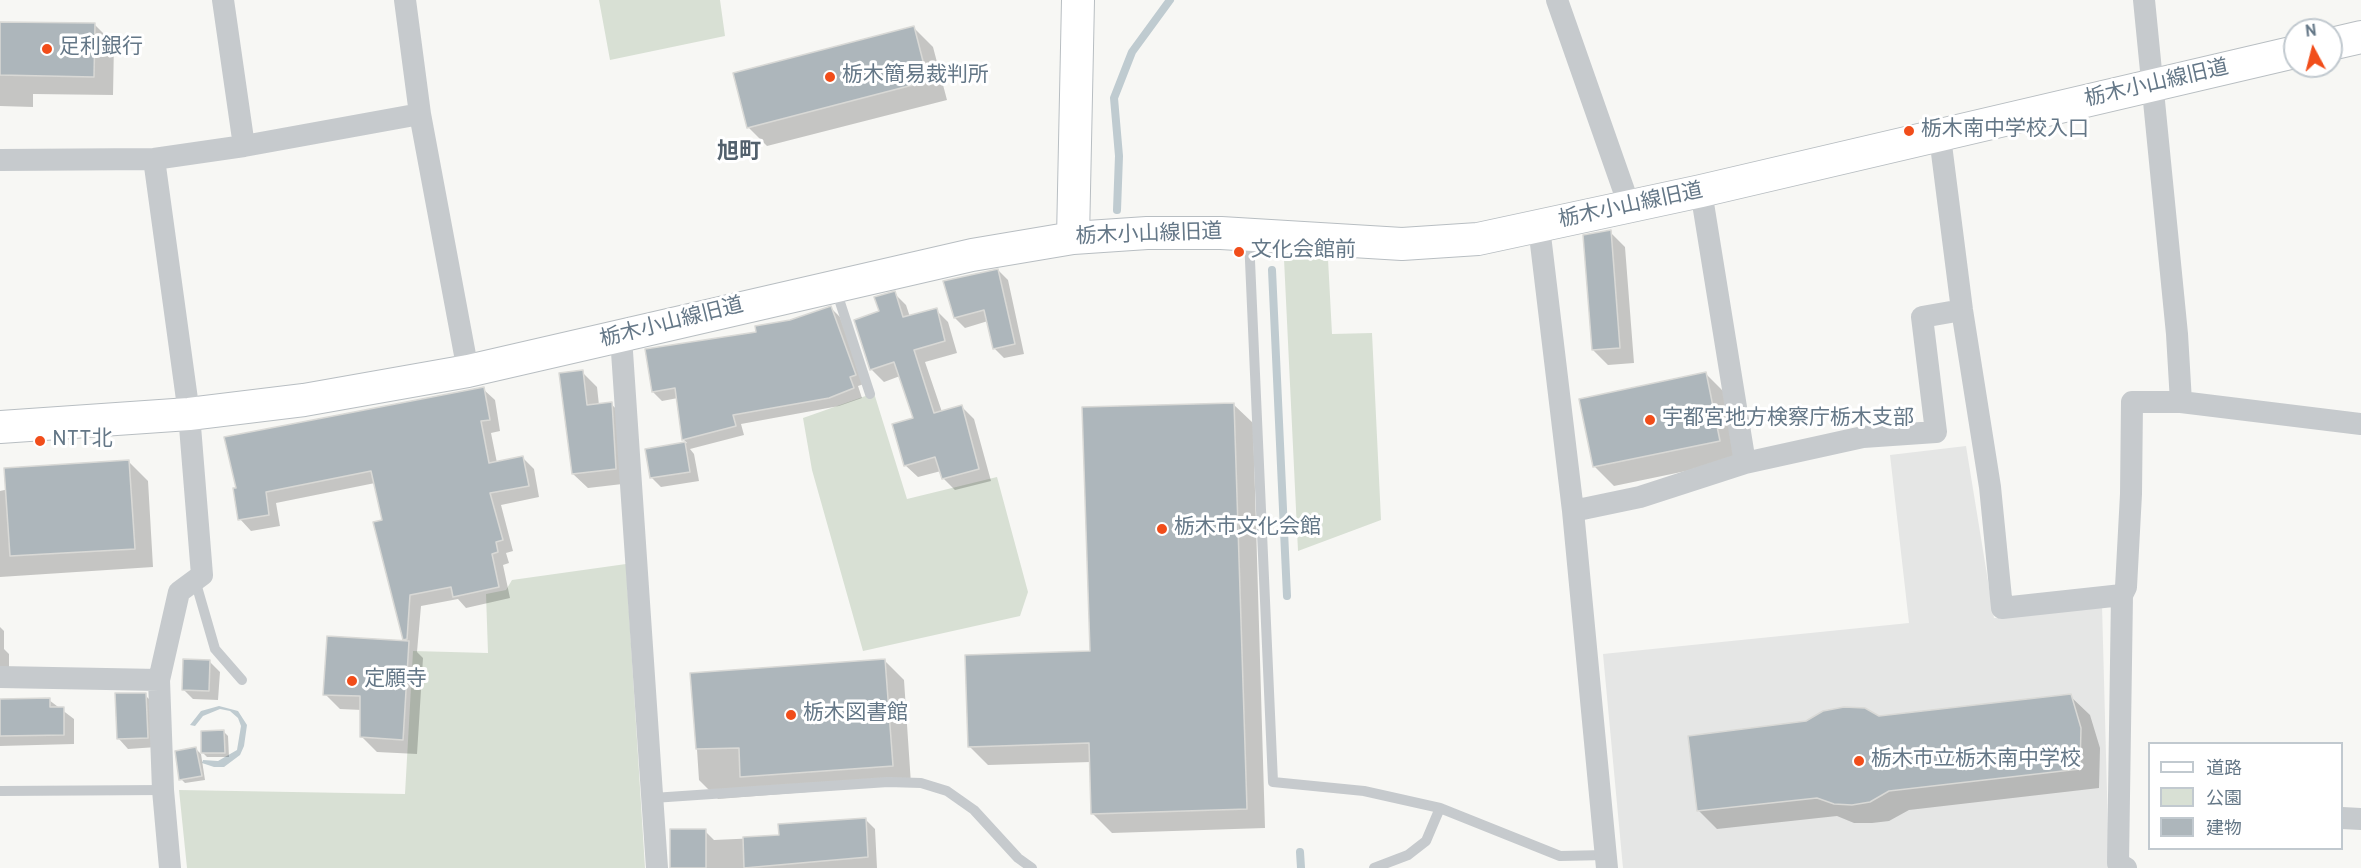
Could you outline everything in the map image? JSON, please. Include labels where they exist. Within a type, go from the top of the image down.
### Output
[{"type":"street","points":[[223,0],[244,146]]},
{"type":"street","points":[[405,0],[420,114],[468,371]]},
{"type":"street","points":[[1073,238],[1078,0]]},
{"type":"street","points":[[1557,0],[1630,207]]},
{"type":"street","points":[[2144,0],[2177,334],[2181,402]]},
{"type":"street","points":[[2343,41],[2361,37]]},
{"type":"street","name":"栃木小山線旧道","points":[[0,427],[189,414],[304,400],[468,371],[972,255],[1073,238],[1148,233],[1249,235],[1402,244],[1478,239],[1940,137],[2283,55]]},
{"type":"street","points":[[0,160],[154,159],[244,146],[420,114]]},
{"type":"street","points":[[1940,137],[1962,310],[1990,487],[2002,608],[2122,595]]},
{"type":"street","points":[[154,159],[189,414],[202,575],[179,592],[159,680],[163,790],[170,868]]},
{"type":"street","points":[[1701,191],[1745,463]]},
{"type":"street","points":[[1539,227],[1573,511],[1607,862]]},
{"type":"street","points":[[1573,511],[1640,497],[1745,463],[1863,437],[1936,432],[1922,317],[1962,310]]},
{"type":"street","points":[[621,337],[657,868]]},
{"type":"street","points":[[2126,868],[2118,863],[2122,595],[2126,587],[2131,494],[2132,402],[2181,402],[2361,424]]},
{"type":"street","points":[[0,677],[159,680]]},
{"type":"street","points":[[2343,818],[2361,819]]},
{"type":"lane","points":[[1249,235],[1273,782],[1364,791],[1440,808],[1560,856],[1607,862]]},
{"type":"lane","points":[[835,286],[870,394]]},
{"type":"lane","points":[[195,580],[215,649],[242,680]]},
{"type":"lane","points":[[653,798],[888,783],[921,783],[947,791],[974,810],[1018,858],[1032,868]]},
{"type":"lane","points":[[0,791],[163,790]]},
{"type":"lane","points":[[1374,868],[1408,855],[1426,841],[1440,808]]},
{"type":"shaded area","name":"栃木市立栃木南中学校","points":[[1966,446],[1994,618],[2102,605],[2109,868],[1623,868],[1603,654],[1909,623],[1890,455]]},
{"type":"shaded area","points":[[219,706],[238,711],[247,725],[244,746],[240,755],[224,767],[214,767],[202,763],[203,760],[218,761],[237,750],[241,726],[238,718],[230,711],[220,709],[203,716],[195,726],[190,725],[201,711]]},
{"type":"green space","points":[[599,0],[720,0],[725,36],[610,60]]},
{"type":"green space","points":[[1284,259],[1328,259],[1332,334],[1372,333],[1381,520],[1298,551]]},
{"type":"green space","points":[[874,393],[907,499],[997,477],[1028,592],[1020,616],[863,651],[812,470],[803,418]]},
{"type":"green space","points":[[626,564],[645,868],[187,868],[179,790],[405,794],[413,651],[488,653],[486,594],[506,590],[512,580]]},
{"type":"building","name":"足利銀行","points":[[0,22],[95,23],[94,77],[0,75]]},
{"type":"building","name":"栃木簡易裁判所","points":[[914,26],[928,81],[747,128],[733,73]]},
{"type":"building","points":[[1611,230],[1620,348],[1592,350],[1583,235]]},
{"type":"building","points":[[998,269],[1015,344],[993,349],[984,310],[954,318],[943,281]]},
{"type":"building","points":[[895,291],[903,317],[937,308],[945,341],[914,350],[934,413],[962,405],[979,469],[942,479],[935,457],[904,466],[892,424],[913,418],[894,362],[870,370],[854,320],[879,311],[874,297]]},
{"type":"building","points":[[831,306],[856,375],[850,377],[854,388],[829,398],[733,415],[736,426],[682,440],[675,388],[652,392],[645,349],[756,332],[755,326],[790,320]]},
{"type":"building","points":[[583,370],[587,405],[612,402],[616,469],[572,474],[559,373]]},
{"type":"building","name":"宇都宮地方検察庁栃木支部","points":[[1706,372],[1720,441],[1593,467],[1579,399]]},
{"type":"building","points":[[484,387],[490,420],[481,421],[489,463],[523,456],[529,486],[490,493],[503,540],[496,542],[498,552],[492,554],[499,587],[453,597],[451,587],[410,595],[407,639],[403,640],[373,522],[382,520],[371,471],[266,492],[269,515],[238,520],[233,488],[236,488],[224,437]]},
{"type":"building","name":"栃木市文化会館","points":[[1234,403],[1247,809],[1091,814],[1089,743],[968,747],[965,655],[1090,651],[1082,407]]},
{"type":"building","points":[[685,442],[690,472],[650,478],[645,449]]},
{"type":"building","points":[[129,460],[135,549],[10,556],[4,468]]},
{"type":"building","points":[[327,636],[409,641],[403,740],[360,737],[360,696],[323,695]]},
{"type":"building","points":[[183,659],[210,660],[209,691],[182,690]]},
{"type":"building","name":"栃木図書館","points":[[885,659],[893,766],[740,777],[739,748],[696,749],[690,673]]},
{"type":"building","points":[[115,693],[146,693],[148,738],[117,739]]},
{"type":"building","points":[[2071,694],[2081,728],[2080,769],[1889,791],[1870,802],[1852,805],[1834,804],[1817,798],[1697,811],[1688,736],[1806,721],[1823,711],[1844,707],[1865,708],[1879,716]]},
{"type":"building","points":[[50,698],[50,707],[64,707],[64,735],[0,736],[0,699]]},
{"type":"building","points":[[224,730],[225,753],[201,753],[201,731]]},
{"type":"building","points":[[196,747],[202,776],[179,780],[175,751]]},
{"type":"building","points":[[866,818],[868,857],[744,868],[743,837],[779,835],[778,824]]},
{"type":"building","points":[[670,829],[706,829],[706,868],[670,868]]},
{"type":"waterway","points":[[1117,210],[1119,156],[1114,98],[1132,52],[1170,0]]},
{"type":"waterway","points":[[1272,270],[1287,596]]},
{"type":"waterway","points":[[1300,852],[1301,868]]},
{"type":"place","name":"足利銀行","points":[[47,49]]},
{"type":"place","name":"栃木簡易裁判所","points":[[830,77]]},
{"type":"place","name":"栃木南中学校入口","points":[[1909,131]]},
{"type":"place","name":"文化会館前","points":[[1239,252]]},
{"type":"place","name":"宇都宮地方検察庁栃木支部","points":[[1650,420]]},
{"type":"place","name":"NTT北","points":[[40,441]]},
{"type":"place","name":"栃木市文化会館","points":[[1162,529]]},
{"type":"place","name":"定願寺","points":[[352,681]]},
{"type":"place","name":"栃木図書館","points":[[791,715]]},
{"type":"place","name":"栃木市立栃木南中学校","points":[[1859,761]]},
{"type":"district","name":"旭町","points":[[739,154]]}]
